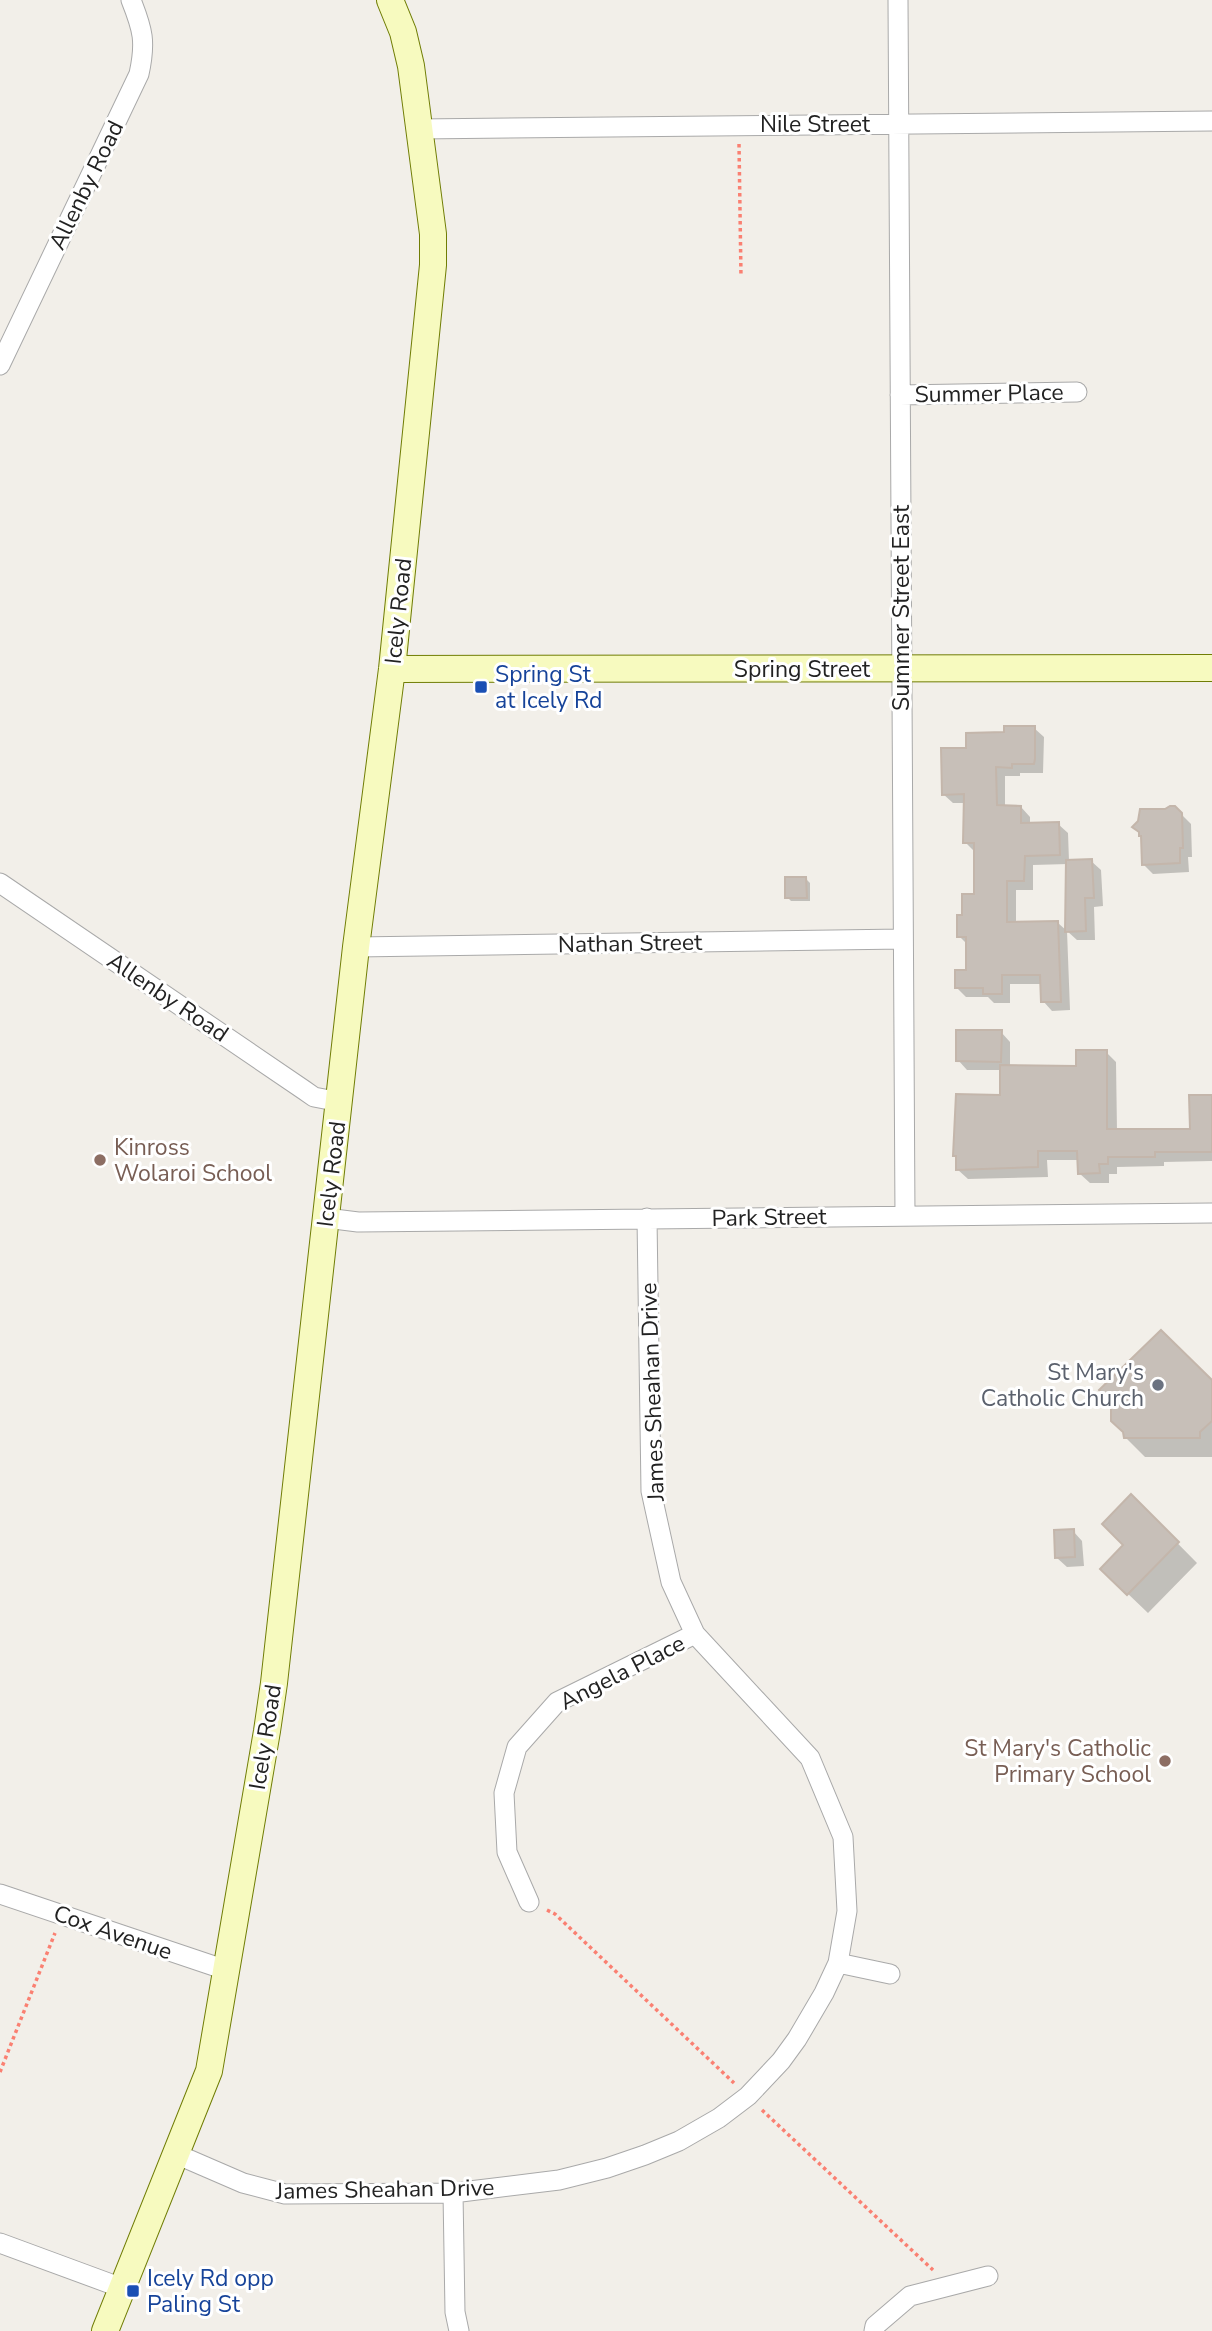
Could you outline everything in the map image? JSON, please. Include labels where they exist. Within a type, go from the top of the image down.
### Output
[{"type":"street","name":"Allenby Road","points":[[0,365],[139,74],[144,52],[142,28],[131,0]]},
{"type":"street","name":"Icely Road","points":[[105,2331],[209,2071],[267,1731],[356,947],[392,669],[433,265],[433,234],[411,66],[390,0]]},
{"type":"street","name":"Summer Street East","points":[[898,0],[905,1216]]},
{"type":"street","name":"Nile Street","points":[[418,129],[1212,121]]},
{"type":"street","name":"Summer Place","points":[[900,395],[1077,392]]},
{"type":"street","name":"Spring Street","points":[[392,669],[1212,668]]},
{"type":"street","name":"Allenby Road","points":[[0,883],[314,1097],[340,1102]]},
{"type":"street","name":"Nathan Street","points":[[356,947],[903,939]]},
{"type":"street","name":"Park Street","points":[[326,1218],[358,1222],[1212,1213]]},
{"type":"street","name":"James Sheahan Drive","points":[[176,2154],[243,2183],[285,2194],[453,2193],[559,2180],[645,2155],[678,2141],[719,2118],[748,2096],[781,2061],[813,2015],[838,1963],[847,1911],[843,1837],[810,1758],[695,1634],[671,1582],[651,1491],[647,1218]]},
{"type":"street","name":"Angela Place","points":[[530,1902],[507,1852],[505,1793],[517,1747],[557,1702],[695,1634]]},
{"type":"street","name":"Cox Avenue","points":[[0,1894],[226,1970]]},
{"type":"street","points":[[838,1963],[890,1974]]},
{"type":"street","points":[[453,2193],[455,2312],[459,2331]]},
{"type":"street","points":[[0,2243],[122,2288]]},
{"type":"street","points":[[874,2331],[875,2326],[910,2296],[988,2276]]},
{"type":"path","points":[[739,125],[741,277]]},
{"type":"path","points":[[0,2072],[61,1915]]},
{"type":"building","points":[[1004,726],[1035,726],[1035,759],[1034,764],[1012,764],[1012,768],[996,767],[997,805],[1021,806],[1021,823],[1059,822],[1060,855],[1025,856],[1024,881],[1007,881],[1007,922],[1058,921],[1061,1002],[1041,1002],[1040,975],[1002,975],[1002,994],[983,994],[983,988],[955,988],[955,970],[966,970],[966,937],[957,937],[957,915],[962,915],[962,894],[974,894],[974,843],[963,843],[964,794],[942,795],[941,748],[966,748],[966,733],[1004,732]]},
{"type":"building","points":[[1175,806],[1182,813],[1183,848],[1180,848],[1180,863],[1142,865],[1141,836],[1132,827],[1138,821],[1140,809],[1165,809]]},
{"type":"building","points":[[1092,859],[1094,898],[1085,898],[1086,931],[1065,932],[1066,860]]},
{"type":"building","points":[[785,877],[806,877],[807,898],[785,898]]},
{"type":"building","points":[[956,1030],[1002,1030],[1001,1062],[956,1061]]},
{"type":"building","points":[[1076,1050],[1107,1050],[1107,1129],[1190,1129],[1189,1095],[1212,1095],[1212,1152],[1155,1152],[1155,1157],[1108,1157],[1108,1164],[1099,1164],[1100,1173],[1078,1174],[1077,1151],[1038,1151],[1038,1167],[956,1170],[956,1156],[953,1156],[956,1094],[1000,1095],[1000,1065],[1076,1066]]},
{"type":"building","name":"St Mary's Catholic Church","points":[[1161,1330],[1212,1380],[1212,1421],[1200,1432],[1200,1438],[1124,1438],[1123,1432],[1111,1421],[1111,1402],[1099,1390]]},
{"type":"building","points":[[1131,1494],[1179,1542],[1127,1595],[1100,1569],[1123,1545],[1102,1524]]},
{"type":"building","points":[[1074,1529],[1075,1557],[1055,1558],[1054,1530]]},
{"type":"place","name":"Spring St at Icely Rd","points":[[481,687]]},
{"type":"place","name":"Kinross Wolaroi School","points":[[100,1160]]},
{"type":"place","name":"St Mary's Catholic Church","points":[[1158,1385]]},
{"type":"place","name":"St Mary's Catholic Primary School","points":[[1165,1761]]},
{"type":"place","name":"Icely Rd opp Paling St","points":[[133,2291]]}]
